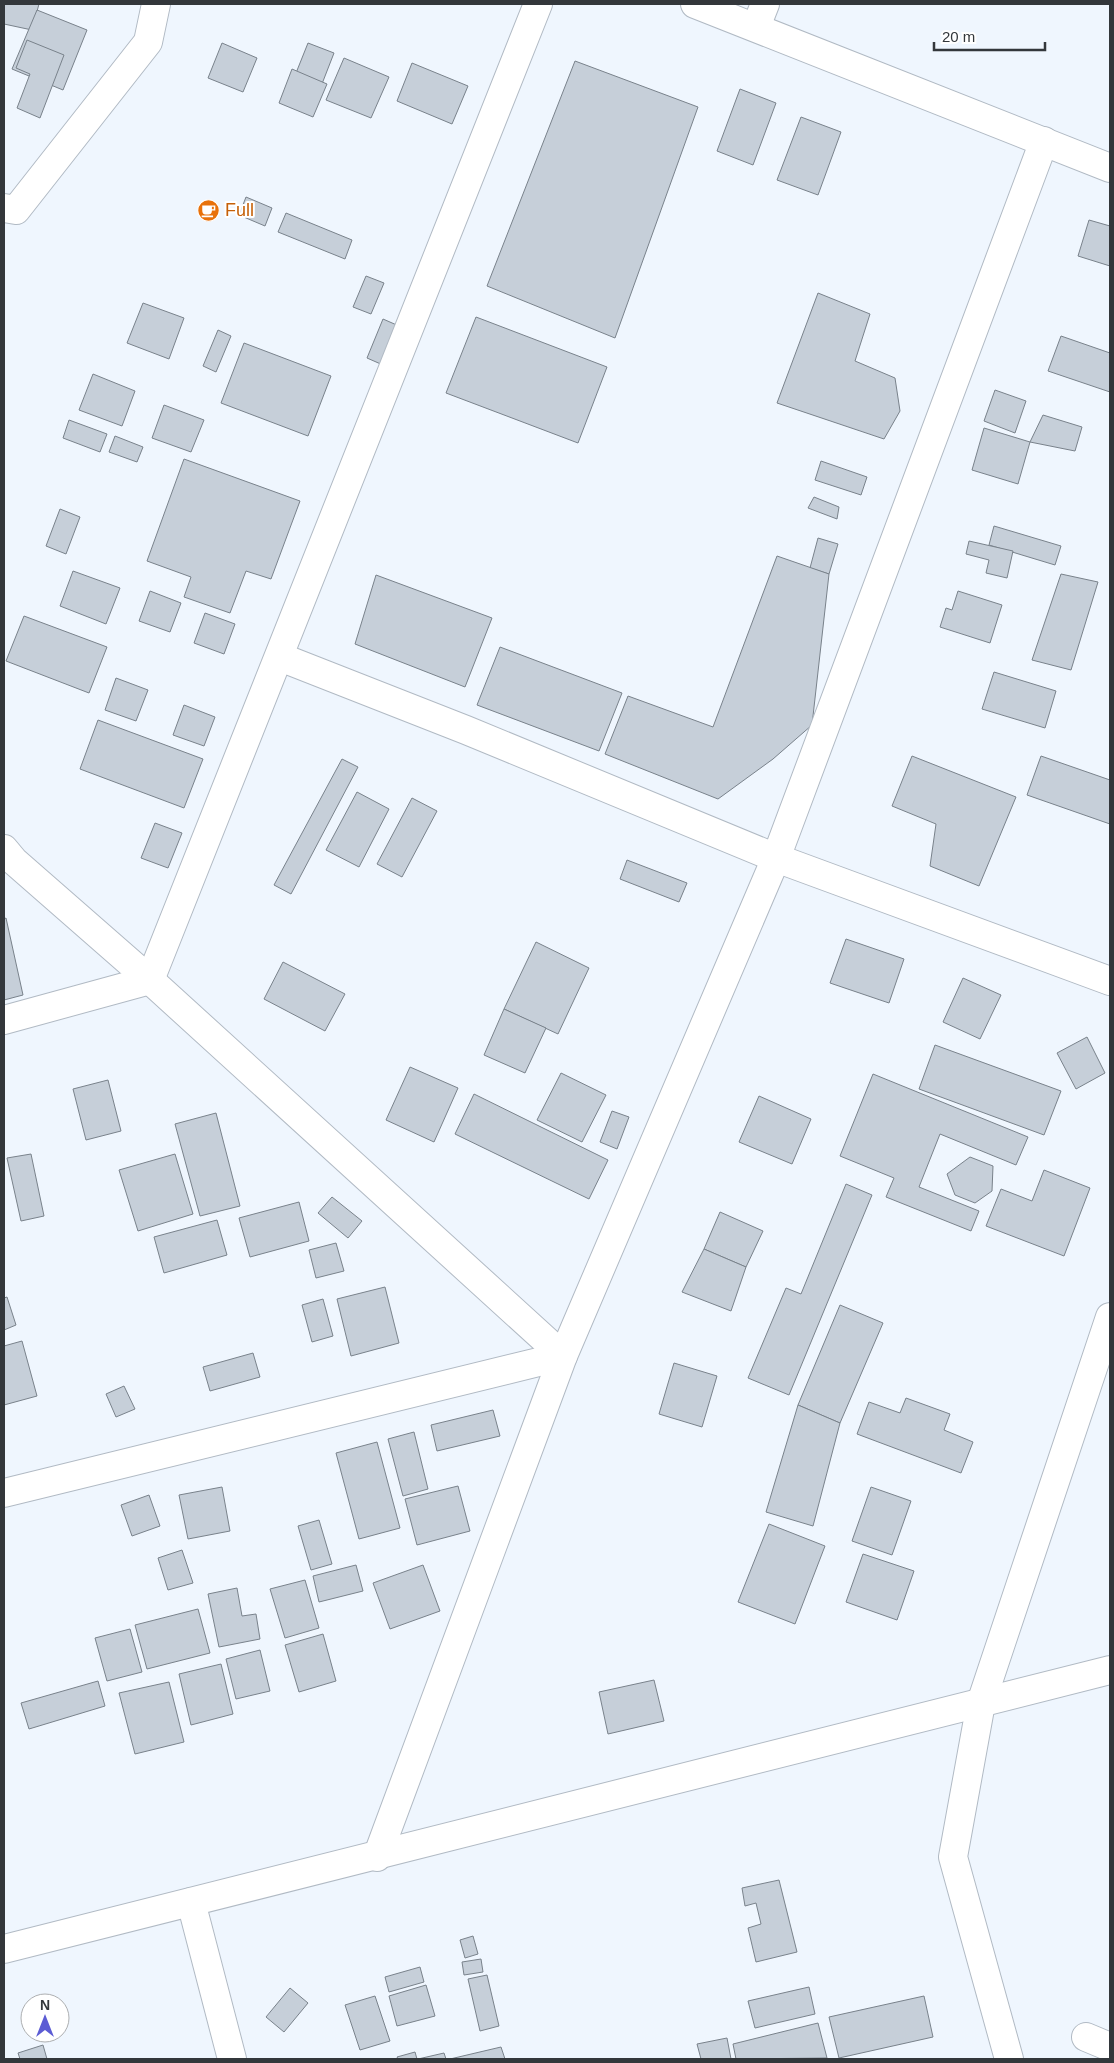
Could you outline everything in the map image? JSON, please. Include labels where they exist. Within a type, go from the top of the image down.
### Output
[{"type":"street","points":[[4,208],[16,210],[148,42],[156,4]]},
{"type":"street","points":[[150,980],[538,4]]},
{"type":"street","points":[[695,4],[760,16],[1044,141],[1110,168]]},
{"type":"street","points":[[377,1857],[563,1356],[776,858],[1044,141]]},
{"type":"street","points":[[280,657],[466,730],[776,858],[1110,981]]},
{"type":"street","points":[[4,849],[14,861],[150,980],[563,1356]]},
{"type":"street","points":[[4,1020],[150,980]]},
{"type":"street","points":[[1009,2059],[953,1857],[981,1703],[1110,1317]]},
{"type":"street","points":[[4,1494],[563,1356]]},
{"type":"street","points":[[4,1949],[377,1857],[1110,1670]]},
{"type":"street","points":[[192,1902],[232,2059]]},
{"type":"building","points":[[4,4],[39,4],[32,30],[4,24]]},
{"type":"building","points":[[37,10],[87,30],[63,90],[12,69]]},
{"type":"building","points":[[27,40],[64,55],[40,118],[17,108],[30,74],[16,68]]},
{"type":"building","points":[[222,43],[257,58],[243,92],[208,78]]},
{"type":"building","points":[[308,43],[334,53],[320,89],[294,78]]},
{"type":"building","points":[[344,58],[389,77],[371,118],[326,100]]},
{"type":"building","points":[[575,61],[698,107],[615,338],[487,286]]},
{"type":"building","points":[[412,63],[468,86],[452,124],[397,101]]},
{"type":"building","points":[[292,69],[327,84],[313,117],[279,103]]},
{"type":"building","points":[[740,89],[776,103],[753,165],[717,151]]},
{"type":"building","points":[[801,117],[841,132],[818,195],[777,180]]},
{"type":"building","points":[[246,197],[272,208],[265,226],[239,215]]},
{"type":"building","points":[[286,213],[352,240],[345,259],[278,232]]},
{"type":"building","points":[[1089,220],[1110,226],[1110,266],[1078,256]]},
{"type":"building","points":[[366,276],[384,283],[371,314],[353,307]]},
{"type":"building","points":[[818,293],[870,314],[855,361],[895,378],[900,411],[884,439],[777,403]]},
{"type":"building","points":[[143,303],[184,318],[169,359],[127,343]]},
{"type":"building","points":[[476,317],[607,367],[578,443],[446,393]]},
{"type":"building","points":[[383,319],[399,326],[383,365],[367,358]]},
{"type":"building","points":[[218,330],[231,336],[216,372],[203,366]]},
{"type":"building","points":[[1061,336],[1110,353],[1110,392],[1048,371]]},
{"type":"building","points":[[244,343],[331,376],[308,436],[221,403]]},
{"type":"building","points":[[93,374],[135,391],[122,426],[79,410]]},
{"type":"building","points":[[995,390],[1026,401],[1015,433],[984,421]]},
{"type":"building","points":[[164,405],[204,420],[191,452],[152,438]]},
{"type":"building","points":[[1043,415],[1082,427],[1075,451],[1030,442]]},
{"type":"building","points":[[69,420],[107,434],[100,452],[63,438]]},
{"type":"building","points":[[984,428],[1030,442],[1018,484],[972,470]]},
{"type":"building","points":[[115,436],[143,447],[137,462],[109,452]]},
{"type":"building","points":[[184,459],[300,501],[271,579],[246,571],[230,613],[184,597],[191,577],[147,561]]},
{"type":"building","points":[[821,461],[867,477],[861,495],[815,480]]},
{"type":"building","points":[[814,497],[839,507],[837,519],[808,508]]},
{"type":"building","points":[[60,509],[80,517],[66,554],[46,546]]},
{"type":"building","points":[[994,526],[1061,546],[1055,565],[989,545]]},
{"type":"building","points":[[818,538],[838,544],[829,574],[810,568]]},
{"type":"building","points":[[969,541],[1013,551],[1007,578],[986,573],[989,560],[966,554]]},
{"type":"building","points":[[777,556],[829,574],[812,725],[773,759],[718,799],[605,754],[628,696],[713,727]]},
{"type":"building","points":[[73,571],[120,588],[106,624],[60,606]]},
{"type":"building","points":[[1061,574],[1098,582],[1071,670],[1032,660]]},
{"type":"building","points":[[376,575],[492,618],[465,687],[355,644]]},
{"type":"building","points":[[150,591],[181,603],[170,632],[139,621]]},
{"type":"building","points":[[958,591],[1002,605],[990,643],[940,627],[946,608],[952,610]]},
{"type":"building","points":[[205,613],[235,624],[224,654],[194,643]]},
{"type":"building","points":[[24,616],[107,647],[89,693],[6,661]]},
{"type":"building","points":[[500,647],[622,693],[599,751],[477,705]]},
{"type":"building","points":[[994,672],[1056,691],[1045,728],[982,709]]},
{"type":"building","points":[[116,678],[148,690],[136,721],[105,710]]},
{"type":"building","points":[[184,705],[215,717],[204,746],[173,735]]},
{"type":"building","points":[[98,720],[203,759],[184,808],[80,769]]},
{"type":"building","points":[[912,756],[1016,797],[979,886],[930,866],[936,824],[892,806]]},
{"type":"building","points":[[1041,756],[1110,780],[1110,824],[1027,795]]},
{"type":"building","points":[[342,759],[358,767],[291,894],[274,885]]},
{"type":"building","points":[[357,792],[389,809],[359,867],[326,850]]},
{"type":"building","points":[[412,798],[437,811],[402,877],[377,864]]},
{"type":"building","points":[[155,823],[182,833],[168,868],[141,858]]},
{"type":"building","points":[[627,860],[687,883],[679,902],[620,879]]},
{"type":"building","points":[[6,918],[23,995],[4,1000],[4,919]]},
{"type":"building","points":[[846,939],[904,959],[889,1003],[830,983]]},
{"type":"building","points":[[536,942],[589,968],[558,1034],[504,1009]]},
{"type":"building","points":[[283,962],[345,994],[325,1031],[264,999]]},
{"type":"building","points":[[963,978],[1001,995],[980,1039],[943,1022]]},
{"type":"building","points":[[504,1009],[546,1028],[525,1073],[484,1055]]},
{"type":"building","points":[[1087,1037],[1105,1073],[1076,1089],[1057,1053]]},
{"type":"building","points":[[935,1045],[1061,1091],[1044,1135],[919,1089]]},
{"type":"building","points":[[410,1067],[458,1088],[434,1142],[386,1120]]},
{"type":"building","points":[[561,1073],[606,1095],[582,1142],[537,1120]]},
{"type":"building","points":[[873,1074],[1028,1137],[1016,1165],[940,1134],[919,1187],[979,1211],[971,1231],[886,1197],[894,1178],[840,1156]]},
{"type":"building","points":[[108,1080],[121,1131],[86,1140],[73,1089]]},
{"type":"building","points":[[474,1094],[608,1160],[589,1199],[455,1134]]},
{"type":"building","points":[[759,1096],[811,1119],[792,1164],[739,1142]]},
{"type":"building","points":[[612,1111],[629,1117],[617,1149],[600,1142]]},
{"type":"building","points":[[216,1113],[240,1206],[200,1216],[175,1124]]},
{"type":"building","points":[[31,1154],[44,1216],[21,1221],[7,1158]]},
{"type":"building","points":[[175,1154],[193,1214],[138,1231],[119,1170]]},
{"type":"building","points":[[970,1157],[993,1166],[992,1191],[975,1203],[955,1195],[947,1174]]},
{"type":"building","points":[[1044,1170],[1090,1188],[1064,1256],[986,1226],[1001,1189],[1032,1201]]},
{"type":"building","points":[[846,1184],[872,1195],[789,1395],[748,1378],[786,1288],[801,1294]]},
{"type":"building","points":[[332,1197],[362,1221],[348,1238],[318,1213]]},
{"type":"building","points":[[299,1202],[309,1241],[250,1257],[239,1218]]},
{"type":"building","points":[[720,1212],[763,1231],[746,1267],[704,1249]]},
{"type":"building","points":[[217,1220],[227,1255],[164,1273],[154,1237]]},
{"type":"building","points":[[336,1243],[344,1271],[316,1278],[309,1250]]},
{"type":"building","points":[[704,1249],[746,1267],[731,1311],[682,1292]]},
{"type":"building","points":[[385,1287],[399,1343],[351,1356],[337,1299]]},
{"type":"building","points":[[7,1297],[16,1325],[4,1330],[4,1298]]},
{"type":"building","points":[[323,1299],[333,1336],[312,1342],[302,1305]]},
{"type":"building","points":[[840,1305],[883,1323],[840,1423],[798,1405]]},
{"type":"building","points":[[22,1341],[37,1396],[4,1405],[4,1346]]},
{"type":"building","points":[[253,1353],[260,1377],[210,1391],[203,1367]]},
{"type":"building","points":[[674,1363],[717,1376],[702,1427],[659,1414]]},
{"type":"building","points":[[124,1386],[135,1409],[116,1417],[106,1394]]},
{"type":"building","points":[[906,1398],[950,1414],[944,1430],[973,1442],[961,1473],[857,1434],[869,1402],[900,1413]]},
{"type":"building","points":[[798,1405],[840,1423],[813,1526],[766,1512]]},
{"type":"building","points":[[493,1410],[500,1436],[437,1451],[431,1425]]},
{"type":"building","points":[[414,1432],[428,1489],[403,1496],[388,1439]]},
{"type":"building","points":[[377,1442],[400,1528],[359,1539],[336,1453]]},
{"type":"building","points":[[458,1486],[470,1531],[417,1545],[405,1499]]},
{"type":"building","points":[[222,1487],[230,1531],[188,1539],[179,1495]]},
{"type":"building","points":[[871,1487],[911,1501],[892,1555],[852,1541]]},
{"type":"building","points":[[149,1495],[160,1526],[132,1536],[121,1505]]},
{"type":"building","points":[[319,1520],[332,1564],[311,1570],[298,1526]]},
{"type":"building","points":[[769,1524],[825,1546],[795,1624],[738,1602]]},
{"type":"building","points":[[182,1550],[193,1583],[168,1590],[158,1558]]},
{"type":"building","points":[[863,1554],[914,1571],[897,1620],[846,1602]]},
{"type":"building","points":[[356,1565],[363,1591],[319,1602],[313,1576]]},
{"type":"building","points":[[423,1565],[440,1611],[390,1629],[373,1583]]},
{"type":"building","points":[[305,1580],[319,1628],[285,1638],[270,1589]]},
{"type":"building","points":[[237,1588],[242,1616],[256,1614],[260,1639],[219,1647],[208,1594]]},
{"type":"building","points":[[198,1609],[210,1653],[147,1669],[135,1625]]},
{"type":"building","points":[[130,1629],[142,1672],[107,1681],[95,1638]]},
{"type":"building","points":[[323,1634],[336,1681],[299,1692],[285,1645]]},
{"type":"building","points":[[260,1650],[270,1691],[236,1699],[226,1659]]},
{"type":"building","points":[[221,1664],[233,1714],[191,1725],[179,1674]]},
{"type":"building","points":[[654,1680],[664,1721],[608,1734],[599,1692]]},
{"type":"building","points":[[98,1681],[105,1706],[29,1729],[21,1703]]},
{"type":"building","points":[[169,1682],[184,1742],[135,1754],[119,1693]]},
{"type":"building","points":[[779,1880],[797,1952],[756,1962],[748,1928],[761,1924],[756,1903],[745,1906],[742,1888]]},
{"type":"building","points":[[473,1936],[478,1954],[465,1958],[460,1940]]},
{"type":"building","points":[[481,1959],[483,1972],[464,1975],[462,1962]]},
{"type":"building","points":[[420,1967],[424,1982],[389,1992],[385,1977]]},
{"type":"building","points":[[487,1975],[499,2026],[480,2031],[468,1979]]},
{"type":"building","points":[[426,1985],[435,2016],[397,2026],[389,1996]]},
{"type":"building","points":[[809,1987],[815,2014],[755,2028],[748,2001]]},
{"type":"building","points":[[290,1988],[308,2003],[284,2032],[266,2017]]},
{"type":"building","points":[[375,1996],[390,2041],[360,2050],[345,2005]]},
{"type":"building","points":[[924,1996],[933,2037],[839,2058],[829,2017]]},
{"type":"building","points":[[818,2023],[827,2058],[736,2059],[733,2044]]},
{"type":"building","points":[[727,2038],[731,2059],[701,2059],[697,2044]]},
{"type":"building","points":[[43,2045],[47,2059],[20,2059],[18,2053]]},
{"type":"building","points":[[501,2047],[505,2059],[450,2059]]},
{"type":"building","points":[[415,2052],[417,2059],[398,2059],[397,2057]]},
{"type":"building","points":[[444,2053],[446,2059],[418,2059]]},
{"type":"place","name":"Full","points":[[209,210]]}]
